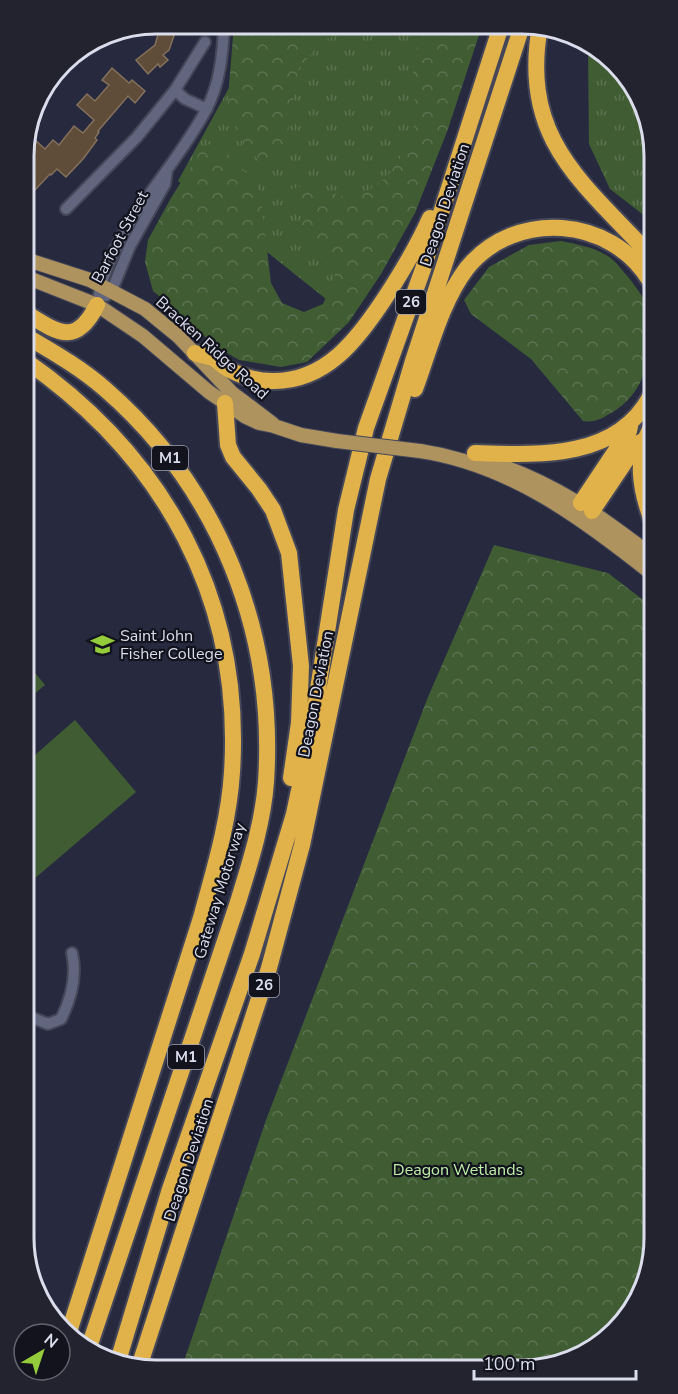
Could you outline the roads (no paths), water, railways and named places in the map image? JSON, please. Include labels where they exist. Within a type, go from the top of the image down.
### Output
[{"type":"highway","name":"Deagon Deviation","points":[[120,1353],[169,1192],[252,954],[294,814],[311,734],[346,510],[366,428],[423,269],[498,34]]},
{"type":"highway","name":"Deagon Deviation","points":[[142,1358],[212,1147],[288,903],[319,770],[378,479],[396,415],[519,34]]},
{"type":"highway","points":[[538,36],[536,50],[537,94],[548,130],[566,163],[578,178],[644,248]]},
{"type":"highway","points":[[195,353],[213,359],[250,378],[272,381],[309,375],[339,356],[368,324],[410,261],[438,193],[454,175]]},
{"type":"highway","points":[[396,415],[411,401],[457,283],[477,258],[502,239],[532,228],[557,227],[581,230],[612,242],[638,264],[644,272]]},
{"type":"highway","points":[[35,318],[59,333],[69,334],[83,327],[97,305]]},
{"type":"highway","name":"Gateway Motorway","points":[[35,342],[83,372],[103,388],[140,423],[167,454],[194,491],[221,539],[254,627],[263,679],[267,729],[266,783],[255,847],[91,1340]]},
{"type":"highway","name":"Gateway Motorway","points":[[35,367],[91,412],[129,452],[155,486],[178,523],[199,567],[212,603],[230,679],[234,723],[232,773],[226,820],[216,866],[72,1322]]},
{"type":"highway","points":[[225,403],[228,445],[232,457],[273,510],[289,553],[301,666],[299,723],[289,793],[294,814]]},
{"type":"highway","points":[[475,453],[548,453],[574,450],[607,439],[631,422],[644,405]]},
{"type":"highway","points":[[583,513],[629,431],[631,422]]},
{"type":"highway","points":[[583,513],[644,437]]},
{"type":"highway","points":[[644,449],[640,482],[644,494]]},
{"type":"main road","name":"Bracken Ridge Road","points":[[35,262],[106,288],[161,321],[232,393],[263,415],[274,426]]},
{"type":"main road","name":"Bracken Ridge Road","points":[[35,281],[97,305],[143,336],[186,374],[225,403],[258,423],[301,435],[337,441],[445,454],[525,485],[583,513],[644,550]]},
{"type":"main road","name":"Bracken Ridge Road","points":[[445,454],[475,453],[483,459],[550,485],[644,566]]},
{"type":"street","name":"Barfoot Street","points":[[97,305],[165,184],[167,171],[207,109],[218,74],[223,35]]},
{"type":"street","points":[[66,209],[137,137],[175,90],[205,42]]},
{"type":"street","points":[[175,90],[185,99],[207,109]]},
{"type":"street","points":[[34,1018],[48,1024],[61,1019],[67,1008],[76,969],[72,953]]},
{"type":"place","name":"Saint John Fisher College","points":[[102,645]]},
{"type":"park label","name":"Deagon Wetlands","points":[[458,1170]]}]
